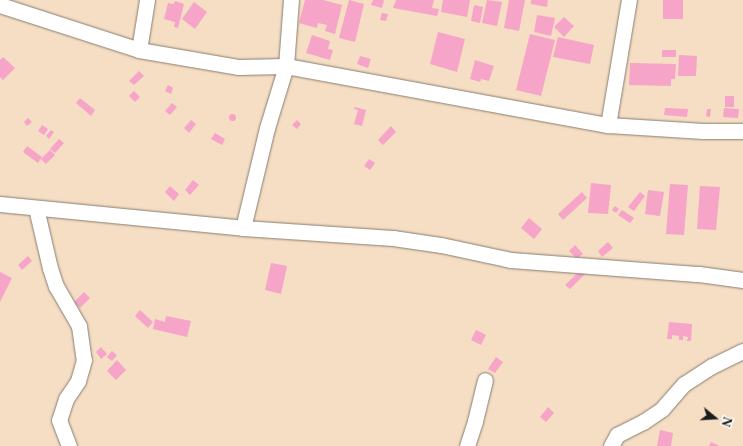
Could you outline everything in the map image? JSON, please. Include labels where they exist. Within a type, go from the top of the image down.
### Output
[{"type":"street","points":[[139,50],[147,0]]},
{"type":"street","points":[[243,228],[267,128],[286,66],[291,0]]},
{"type":"street","points":[[608,125],[629,0]]},
{"type":"street","points":[[0,5],[139,50],[238,67],[286,66],[608,125],[703,131],[743,131]]},
{"type":"street","points":[[0,204],[243,228],[392,238],[441,245],[511,260],[699,274],[743,280]]},
{"type":"street","points":[[36,208],[50,268],[56,286],[79,326],[84,360],[78,381],[66,399],[59,420],[69,446]]},
{"type":"street","points":[[611,446],[617,435],[643,422],[662,409],[684,384],[712,366],[743,351]]},
{"type":"street","points":[[466,446],[475,421],[485,380]]},
{"type":"building","points":[[305,0],[323,0],[342,5],[335,34],[325,31],[327,25],[318,23],[317,28],[299,23]]},
{"type":"building","points":[[349,0],[364,4],[355,42],[339,38]]},
{"type":"building","points":[[373,0],[384,0],[382,8],[371,5]]},
{"type":"building","points":[[396,0],[434,0],[432,8],[439,9],[437,16],[393,8]]},
{"type":"building","points":[[443,0],[470,0],[467,17],[441,12]]},
{"type":"building","points":[[487,0],[502,2],[497,26],[482,23]]},
{"type":"building","points":[[509,0],[525,0],[519,31],[504,28]]},
{"type":"building","points":[[531,0],[548,0],[547,7],[531,4]]},
{"type":"building","points":[[663,0],[683,0],[683,19],[663,19]]},
{"type":"building","points":[[175,1],[184,4],[178,28],[174,27],[175,22],[164,19],[168,3],[174,4]]},
{"type":"building","points":[[194,2],[207,12],[195,29],[182,19]]},
{"type":"building","points":[[474,5],[483,7],[480,23],[471,21]]},
{"type":"building","points":[[382,13],[388,14],[386,21],[380,20]]},
{"type":"building","points":[[537,15],[555,18],[551,36],[534,32]]},
{"type":"building","points":[[564,17],[574,26],[564,37],[554,27]]},
{"type":"building","points":[[438,32],[465,39],[457,72],[430,64]]},
{"type":"building","points":[[530,34],[555,40],[541,96],[516,90]]},
{"type":"building","points":[[312,35],[330,41],[328,49],[333,50],[330,60],[306,53]]},
{"type":"building","points":[[558,37],[594,45],[590,64],[553,57]]},
{"type":"building","points":[[662,50],[676,50],[676,57],[662,57]]},
{"type":"building","points":[[679,55],[697,56],[696,76],[678,76]]},
{"type":"building","points":[[360,56],[371,59],[368,68],[357,64]]},
{"type":"building","points":[[3,57],[15,68],[3,80],[0,77],[0,60]]},
{"type":"building","points":[[475,60],[494,66],[489,81],[481,79],[480,82],[470,79]]},
{"type":"building","points":[[630,63],[676,64],[675,79],[671,79],[671,86],[629,85]]},
{"type":"building","points":[[139,71],[144,76],[134,85],[129,81]]},
{"type":"building","points":[[168,85],[173,88],[171,94],[165,91]]},
{"type":"building","points":[[134,91],[140,97],[135,102],[129,96]]},
{"type":"building","points":[[725,96],[734,96],[734,107],[725,107]]},
{"type":"building","points":[[80,98],[95,110],[91,116],[76,103]]},
{"type":"building","points":[[172,103],[177,107],[170,115],[165,111]]},
{"type":"building","points":[[355,107],[366,110],[362,126],[354,124],[358,110],[354,109]]},
{"type":"building","points":[[665,108],[688,109],[687,117],[664,115]]},
{"type":"building","points":[[724,108],[739,109],[738,118],[723,117]]},
{"type":"building","points":[[707,109],[711,109],[710,117],[706,116]]},
{"type":"building","points":[[232,114],[235,117],[232,120],[229,117]]},
{"type":"building","points":[[28,118],[32,122],[27,126],[24,122]]},
{"type":"building","points":[[191,120],[196,124],[189,133],[184,128]]},
{"type":"building","points":[[297,120],[301,124],[297,129],[292,125]]},
{"type":"building","points":[[42,125],[48,129],[44,135],[38,131]]},
{"type":"building","points":[[391,126],[396,132],[383,145],[378,140]]},
{"type":"building","points":[[51,130],[54,132],[49,139],[46,136]]},
{"type":"building","points":[[215,133],[225,139],[222,145],[211,139]]},
{"type":"building","points":[[59,139],[64,143],[55,153],[50,149]]},
{"type":"building","points":[[27,146],[42,157],[38,163],[23,152]]},
{"type":"building","points":[[50,150],[55,155],[46,164],[41,159]]},
{"type":"building","points":[[369,159],[375,163],[370,170],[364,166]]},
{"type":"building","points":[[193,180],[199,185],[190,195],[185,190]]},
{"type":"building","points":[[591,183],[611,185],[608,214],[588,213]]},
{"type":"building","points":[[670,184],[688,185],[684,235],[666,234]]},
{"type":"building","points":[[170,186],[179,194],[174,201],[165,192]]},
{"type":"building","points":[[700,186],[720,187],[716,230],[697,229]]},
{"type":"building","points":[[648,190],[664,192],[660,216],[645,214]]},
{"type":"building","points":[[582,192],[587,198],[563,220],[558,214]]},
{"type":"building","points":[[640,192],[645,196],[634,211],[628,207]]},
{"type":"building","points":[[615,206],[619,209],[616,213],[612,210]]},
{"type":"building","points":[[622,210],[634,218],[630,223],[618,215]]},
{"type":"building","points":[[529,218],[542,229],[534,239],[521,228]]},
{"type":"building","points":[[608,242],[613,248],[602,257],[598,251]]},
{"type":"building","points":[[575,245],[583,254],[577,259],[569,251]]},
{"type":"building","points":[[28,256],[32,261],[22,270],[18,265]]},
{"type":"building","points":[[271,263],[287,266],[281,294],[265,290]]},
{"type":"building","points":[[583,268],[587,272],[570,289],[565,285]]},
{"type":"building","points":[[0,272],[12,278],[0,302]]},
{"type":"building","points":[[84,292],[90,298],[80,308],[74,302]]},
{"type":"building","points":[[140,310],[153,322],[148,328],[135,316]]},
{"type":"building","points":[[166,316],[191,321],[187,337],[153,329],[155,319],[165,322]]},
{"type":"building","points":[[669,322],[692,324],[691,341],[687,341],[688,337],[683,336],[683,340],[679,340],[679,336],[672,335],[672,339],[667,339]]},
{"type":"building","points":[[476,330],[486,335],[481,345],[471,340]]},
{"type":"building","points":[[101,347],[107,354],[101,359],[96,352]]},
{"type":"building","points":[[112,351],[117,355],[112,361],[107,357]]},
{"type":"building","points":[[496,357],[503,362],[495,373],[488,369]]},
{"type":"building","points":[[117,360],[126,370],[116,380],[107,371]]},
{"type":"building","points":[[548,407],[554,413],[546,422],[540,417]]},
{"type":"building","points":[[660,430],[673,433],[671,446],[657,446]]},
{"type":"building","points":[[711,442],[718,445],[718,446],[709,446]]}]
